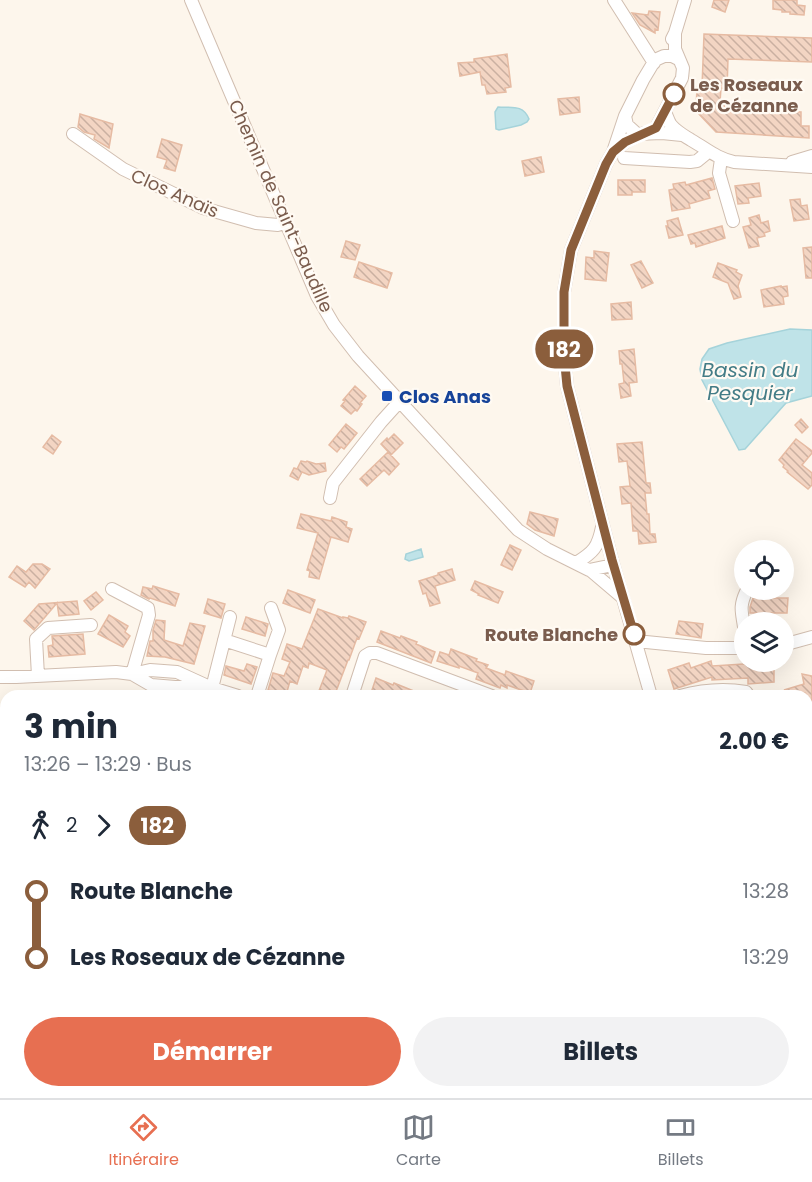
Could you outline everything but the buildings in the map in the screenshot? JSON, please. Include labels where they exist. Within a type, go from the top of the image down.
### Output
[{"type":"street","name":"Chemin de Saint-Baudille","points":[[191,0],[317,296],[334,325],[358,356],[518,530],[547,549],[590,570],[623,598]]},
{"type":"street","points":[[614,0],[659,60]]},
{"type":"street","points":[[649,690],[567,386],[564,355],[564,292],[571,250],[613,152],[625,116],[643,80],[659,60],[675,33],[685,0]]},
{"type":"street","points":[[613,152],[625,142],[656,128],[665,111],[682,78],[683,68],[675,49],[675,33]]},
{"type":"street","points":[[659,60],[672,56],[678,59]]},
{"type":"street","points":[[665,111],[672,125],[682,135],[721,159],[734,162],[812,167]]},
{"type":"street","points":[[625,116],[627,125],[637,134],[682,135]]},
{"type":"street","name":"Clos Anaïs","points":[[73,134],[123,169],[203,208],[256,224],[278,225],[286,222]]},
{"type":"street","points":[[624,158],[690,162],[697,161],[708,152]]},
{"type":"street","points":[[782,165],[812,156]]},
{"type":"street","points":[[721,159],[719,173],[733,220]]},
{"type":"street","points":[[330,498],[333,483],[400,401]]},
{"type":"street","points":[[576,563],[588,556],[599,542],[603,525]]},
{"type":"street","points":[[576,563],[613,562]]},
{"type":"street","points":[[590,570],[613,562]]},
{"type":"street","points":[[112,589],[148,608],[149,615],[132,674]]},
{"type":"street","points":[[259,690],[279,630],[271,608]]},
{"type":"street","points":[[209,687],[230,617]]},
{"type":"street","points":[[38,676],[36,639],[48,628],[91,625]]},
{"type":"street","points":[[794,642],[812,637]]},
{"type":"street","points":[[224,640],[270,655]]},
{"type":"street","points":[[636,641],[706,648],[734,648]]},
{"type":"street","points":[[354,690],[365,656],[377,653],[476,690]]},
{"type":"street","points":[[0,677],[116,672],[132,674],[150,670],[177,672],[219,690]]},
{"type":"street","points":[[175,687],[177,672]]},
{"type":"street","points":[[132,674],[151,685],[209,687]]},
{"type":"street","points":[[0,687],[16,677]]},
{"type":"water","points":[[498,107],[520,109],[529,119],[521,125],[496,129],[495,112]]},
{"type":"water","name":"Bassin du Pesquier","points":[[790,329],[812,330],[812,396],[786,403],[745,449],[739,450],[702,380],[700,369],[702,359],[709,349]]},
{"type":"water","points":[[421,549],[423,557],[409,561],[405,559],[406,554]]},
{"type":"bus line","name":"182","points":[[634,634],[612,560],[567,386],[564,355],[564,292],[571,250],[606,164],[613,152],[625,142],[656,128],[674,94]]},
{"type":"place","name":"Les Roseaux de Cézanne","points":[[674,94]]},
{"type":"place","name":"Clos Anas","points":[[387,396]]},
{"type":"place","name":"Route Blanche","points":[[634,634]]}]
